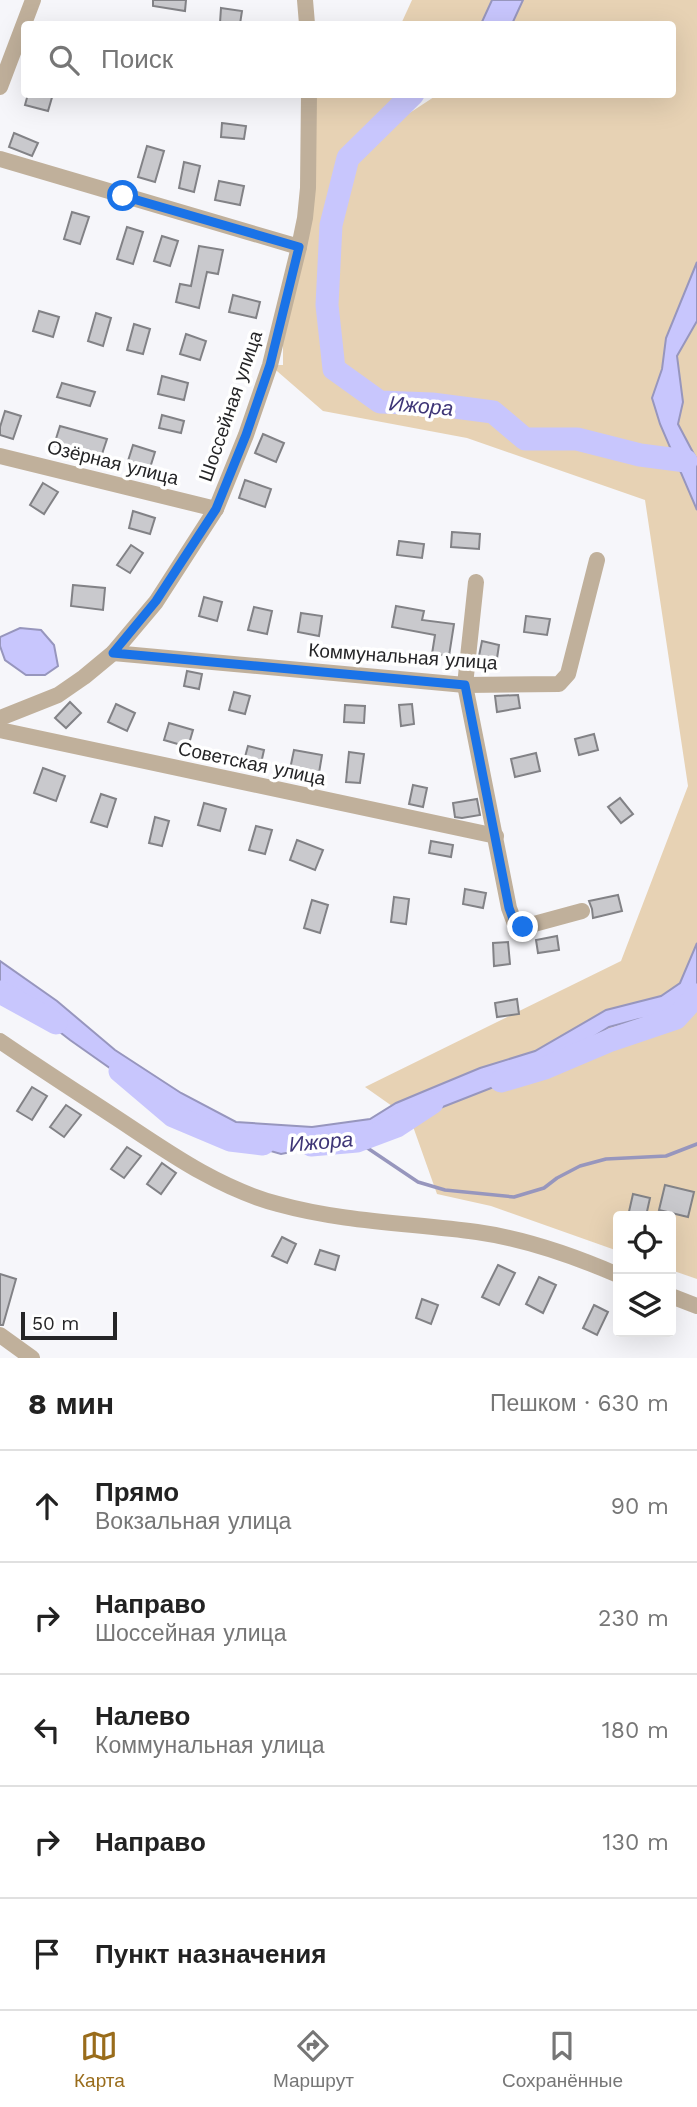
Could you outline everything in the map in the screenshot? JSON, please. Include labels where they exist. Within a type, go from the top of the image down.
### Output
[{"type":"street","points":[[25,21],[33,0]]},
{"type":"street","points":[[305,0],[307,21]]},
{"type":"street","points":[[0,87],[21,32]]},
{"type":"street","name":"Шоссейная улица","points":[[0,719],[58,695],[113,653],[156,601],[216,509],[246,435],[270,365],[299,247],[308,188],[309,98]]},
{"type":"street","points":[[0,159],[299,247]]},
{"type":"street","name":"Озёрная улица","points":[[0,456],[216,509]]},
{"type":"street","name":"Коммунальная улица","points":[[113,653],[465,685],[559,684],[568,674],[597,559]]},
{"type":"street","points":[[476,582],[465,685],[509,908],[515,924],[523,927],[582,911]]},
{"type":"street","name":"Советская улица","points":[[0,730],[496,836]]},
{"type":"street","points":[[0,1041],[167,1152],[247,1194],[326,1216],[478,1233],[530,1242],[582,1259],[616,1274]]},
{"type":"street","points":[[676,1298],[697,1306]]},
{"type":"street","points":[[0,1335],[32,1358]]},
{"type":"shaded area","points":[[412,0],[492,0],[482,21],[402,21]]},
{"type":"shaded area","points":[[523,0],[697,0],[697,262],[666,338],[662,369],[652,398],[660,424],[697,510],[697,943],[680,983],[661,996],[606,1010],[535,1051],[480,1068],[392,1106],[365,1087],[621,961],[688,786],[645,500],[467,438],[323,411],[270,365],[283,365],[283,344],[312,98],[399,98],[408,114],[432,98],[676,98],[676,21],[513,21]]},
{"type":"shaded area","points":[[697,321],[697,460],[678,424],[683,402],[677,356]]},
{"type":"shaded area","points":[[697,992],[697,1279],[676,1272],[676,1211],[613,1211],[613,1249],[491,1206],[437,1194],[410,1118],[527,1074],[557,1060],[609,1027],[670,1015]]},
{"type":"water","points":[[492,0],[523,0],[513,21],[482,21]]},
{"type":"water","points":[[697,262],[697,321],[677,356],[683,402],[678,424],[697,460],[697,510],[660,424],[652,398],[662,369],[666,338]]},
{"type":"water","points":[[20,628],[41,630],[54,645],[58,666],[45,675],[26,675],[5,660],[0,637]]},
{"type":"water","points":[[697,943],[697,992],[670,1015],[609,1027],[557,1060],[527,1074],[384,1130],[338,1143],[281,1154],[229,1139],[185,1121],[25,1005],[0,992],[0,961],[57,1001],[115,1050],[181,1093],[236,1122],[312,1127],[370,1119],[396,1103],[480,1068],[535,1051],[606,1010],[661,996],[680,983]]},
{"type":"building","points":[[153,0],[186,0],[185,11],[153,6]]},
{"type":"building","points":[[221,8],[242,11],[240,21],[220,21]]},
{"type":"building","points":[[27,98],[52,98],[48,111],[25,105]]},
{"type":"building","points":[[222,123],[246,126],[244,139],[221,137]]},
{"type":"building","points":[[14,133],[38,143],[32,156],[9,147]]},
{"type":"building","points":[[147,146],[164,151],[155,182],[138,177]]},
{"type":"building","points":[[184,162],[200,166],[194,192],[179,188]]},
{"type":"building","points":[[219,181],[244,186],[240,205],[215,200]]},
{"type":"building","points":[[72,212],[89,217],[80,244],[64,239]]},
{"type":"building","points":[[127,227],[143,232],[133,264],[117,259]]},
{"type":"building","points":[[162,236],[178,241],[170,266],[154,261]]},
{"type":"building","points":[[199,246],[223,250],[218,274],[207,272],[199,308],[176,302],[180,284],[191,286]]},
{"type":"building","points":[[233,295],[260,302],[256,318],[229,312]]},
{"type":"building","points":[[39,311],[59,317],[53,337],[33,331]]},
{"type":"building","points":[[96,313],[111,318],[103,346],[88,341]]},
{"type":"building","points":[[134,324],[150,329],[143,354],[127,350]]},
{"type":"building","points":[[186,334],[206,341],[200,360],[180,354]]},
{"type":"building","points":[[162,376],[188,383],[184,400],[158,394]]},
{"type":"building","points":[[62,383],[95,392],[90,406],[57,397]]},
{"type":"building","points":[[5,411],[21,416],[13,439],[0,435]]},
{"type":"building","points":[[162,415],[184,421],[181,433],[159,428]]},
{"type":"building","points":[[60,426],[107,439],[100,460],[54,445]]},
{"type":"building","points":[[263,434],[284,443],[276,462],[255,453]]},
{"type":"building","points":[[133,445],[155,452],[149,471],[127,464]]},
{"type":"building","points":[[245,480],[271,489],[265,507],[239,498]]},
{"type":"building","points":[[43,483],[58,492],[44,514],[30,505]]},
{"type":"building","points":[[133,511],[155,518],[150,534],[129,528]]},
{"type":"building","points":[[452,532],[480,534],[479,549],[451,547]]},
{"type":"building","points":[[399,541],[424,544],[422,558],[397,555]]},
{"type":"building","points":[[131,545],[143,553],[130,573],[117,565]]},
{"type":"building","points":[[73,585],[105,588],[103,610],[71,606]]},
{"type":"building","points":[[204,597],[222,602],[217,621],[199,616]]},
{"type":"building","points":[[396,606],[424,611],[422,620],[454,624],[449,656],[432,654],[435,635],[392,627]]},
{"type":"building","points":[[254,607],[272,611],[267,634],[248,630]]},
{"type":"building","points":[[301,613],[322,616],[319,636],[298,632]]},
{"type":"building","points":[[526,616],[550,619],[547,635],[524,632]]},
{"type":"building","points":[[482,641],[499,645],[496,665],[478,661]]},
{"type":"building","points":[[187,671],[202,674],[199,689],[184,686]]},
{"type":"building","points":[[234,692],[250,696],[245,714],[229,710]]},
{"type":"building","points":[[518,695],[520,708],[497,712],[495,696]]},
{"type":"building","points":[[70,702],[81,713],[66,728],[55,718]]},
{"type":"building","points":[[116,704],[135,713],[127,731],[108,722]]},
{"type":"building","points":[[412,704],[414,724],[401,726],[399,705]]},
{"type":"building","points":[[345,705],[365,706],[364,723],[344,722]]},
{"type":"building","points":[[169,723],[193,730],[188,747],[164,740]]},
{"type":"building","points":[[594,734],[598,750],[579,755],[575,739]]},
{"type":"building","points":[[248,746],[264,750],[260,768],[243,764]]},
{"type":"building","points":[[294,750],[322,755],[318,779],[289,774]]},
{"type":"building","points":[[349,752],[364,754],[360,783],[346,782]]},
{"type":"building","points":[[536,753],[540,771],[515,777],[511,759]]},
{"type":"building","points":[[43,768],[65,776],[56,801],[34,793]]},
{"type":"building","points":[[413,785],[427,788],[423,807],[409,804]]},
{"type":"building","points":[[101,794],[116,799],[107,827],[91,822]]},
{"type":"building","points":[[620,798],[633,814],[621,823],[608,807]]},
{"type":"building","points":[[477,799],[480,815],[455,817],[453,803]]},
{"type":"building","points":[[204,803],[226,809],[220,831],[198,825]]},
{"type":"building","points":[[155,817],[169,821],[162,846],[149,843]]},
{"type":"building","points":[[256,826],[272,830],[265,854],[249,850]]},
{"type":"building","points":[[297,840],[323,850],[315,870],[290,860]]},
{"type":"building","points":[[431,841],[453,845],[451,857],[429,853]]},
{"type":"building","points":[[465,889],[486,893],[483,908],[463,904]]},
{"type":"building","points":[[618,895],[622,911],[593,918],[589,901]]},
{"type":"building","points":[[394,897],[409,899],[406,924],[391,922]]},
{"type":"building","points":[[312,900],[328,905],[320,933],[304,928]]},
{"type":"building","points":[[557,936],[559,950],[538,953],[536,940]]},
{"type":"building","points":[[508,942],[510,964],[494,966],[493,943]]},
{"type":"building","points":[[517,999],[519,1014],[497,1017],[495,1003]]},
{"type":"building","points":[[32,1087],[47,1096],[32,1120],[17,1111]]},
{"type":"building","points":[[66,1105],[81,1115],[64,1137],[50,1127]]},
{"type":"building","points":[[127,1147],[141,1156],[124,1178],[111,1169]]},
{"type":"building","points":[[162,1163],[176,1173],[161,1194],[147,1184]]},
{"type":"building","points":[[665,1185],[694,1192],[688,1217],[676,1214],[676,1211],[659,1210]]},
{"type":"building","points":[[633,1194],[650,1198],[647,1211],[629,1211]]},
{"type":"building","points":[[282,1237],[296,1244],[287,1263],[272,1256]]},
{"type":"building","points":[[320,1250],[339,1256],[335,1270],[315,1264]]},
{"type":"building","points":[[498,1265],[515,1273],[499,1305],[482,1297]]},
{"type":"building","points":[[0,1274],[16,1279],[3,1325],[0,1325]]},
{"type":"building","points":[[539,1277],[556,1285],[543,1313],[526,1304]]},
{"type":"building","points":[[422,1299],[438,1305],[431,1324],[416,1318]]},
{"type":"building","points":[[594,1305],[608,1312],[597,1335],[583,1328]]},
{"type":"waterway","name":"Ижора","points":[[409,98],[348,158],[331,225],[327,305],[334,369],[380,402],[432,404],[493,412],[525,439],[577,439],[640,455],[686,461]]},
{"type":"waterway","name":"Ижора","points":[[0,992],[56,1023]]},
{"type":"waterway","name":"Ижора","points":[[501,1081],[545,1068],[611,1040],[676,1018],[697,995]]},
{"type":"waterway","name":"Ижора","points":[[120,1071],[173,1116],[230,1140],[263,1144]]},
{"type":"waterway","name":"Ижора","points":[[311,1145],[357,1141],[397,1126],[432,1103]]},
{"type":"waterway","points":[[357,1141],[418,1182],[445,1190],[514,1197],[544,1188],[580,1166],[606,1159],[666,1156],[697,1144]]},
{"type":"route","points":[[123,196],[299,247],[270,365],[246,435],[216,509],[156,601],[113,653],[465,685],[509,908],[515,924],[523,927]]}]
